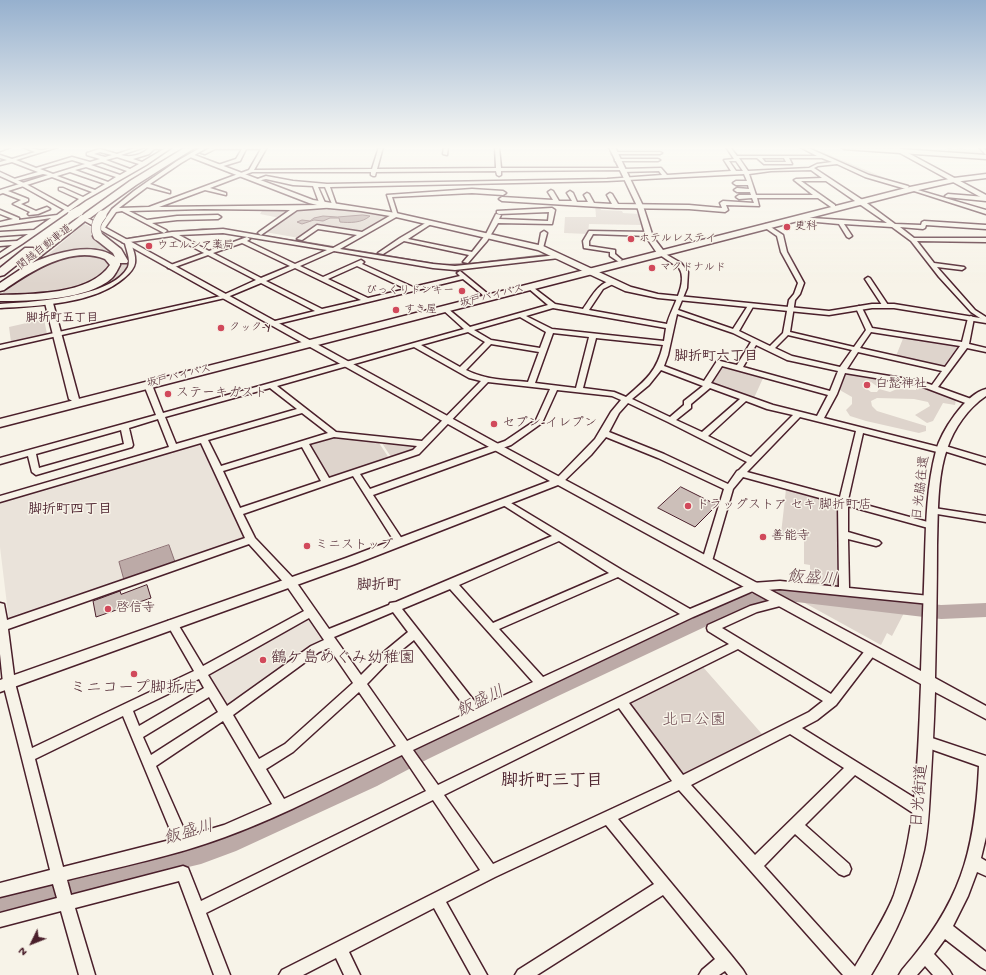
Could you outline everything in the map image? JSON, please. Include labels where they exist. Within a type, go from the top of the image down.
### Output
[{"type":"highway","points":[[0,262],[77,214],[106,192]]},
{"type":"highway","name":"関越自動車道","points":[[0,273],[77,214],[114,192]]},
{"type":"highway","points":[[0,300],[33,300],[63,297],[89,289],[109,279],[121,268],[123,264],[122,257],[95,227],[97,221],[102,215],[130,192]]},
{"type":"highway","name":"坂戸バイパス","points":[[0,423],[148,385],[485,294],[797,219],[892,192]]},
{"type":"highway","name":"坂戸バイパス","points":[[0,418],[445,309],[530,287],[619,260],[660,252],[833,206],[860,201]]},
{"type":"highway","name":"関越自動車道","points":[[0,284],[77,214]]},
{"type":"highway","points":[[0,288],[30,268],[61,256],[83,253],[96,254],[110,258],[115,265],[110,274],[101,280],[73,291],[44,297],[0,300]]},
{"type":"main road","points":[[976,192],[986,198]]},
{"type":"street","points":[[6,192],[26,200],[16,204],[36,213]]},
{"type":"street","points":[[39,192],[77,214],[100,232],[123,240],[498,448],[986,713]]},
{"type":"street","points":[[69,192],[84,199]]},
{"type":"street","points":[[77,214],[84,199],[96,192]]},
{"type":"street","points":[[100,232],[114,210],[137,192]]},
{"type":"street","points":[[150,208],[193,192]]},
{"type":"street","points":[[219,192],[224,194]]},
{"type":"street","points":[[288,192],[323,205],[396,214],[540,248],[613,282],[644,293],[829,312],[885,305],[986,321]]},
{"type":"street","points":[[318,192],[323,205]]},
{"type":"street","points":[[329,192],[334,206]]},
{"type":"street","points":[[396,214],[390,196],[447,192]]},
{"type":"street","points":[[481,192],[557,202],[640,207],[689,207],[725,210],[723,203],[757,205],[753,194]]},
{"type":"street","points":[[466,262],[487,236],[496,221],[503,196],[502,192]]},
{"type":"street","points":[[551,192],[557,202]]},
{"type":"street","points":[[570,192],[575,203]]},
{"type":"street","points":[[4,685],[400,542],[506,503],[559,481],[589,453],[604,433],[612,416],[643,387],[659,367],[667,343],[669,326],[674,311],[684,292],[685,272],[682,267],[660,252],[650,241],[640,207],[632,192]]},
{"type":"street","points":[[747,192],[784,198],[819,196]]},
{"type":"street","points":[[814,192],[833,206]]},
{"type":"street","points":[[848,192],[913,240],[931,264],[973,311],[986,321]]},
{"type":"street","points":[[923,192],[986,212]]},
{"type":"street","points":[[739,197],[753,194]]},
{"type":"street","points":[[610,195],[616,206]]},
{"type":"street","points":[[178,207],[196,200],[184,196]]},
{"type":"street","points":[[587,196],[592,204]]},
{"type":"street","points":[[944,196],[986,198]]},
{"type":"street","points":[[114,210],[178,207],[296,208],[334,206]]},
{"type":"street","points":[[214,222],[228,207]]},
{"type":"street","points":[[170,267],[259,234],[296,208]]},
{"type":"street","points":[[0,224],[48,209]]},
{"type":"street","points":[[121,210],[164,231]]},
{"type":"street","points":[[496,221],[550,223],[552,210],[499,212]]},
{"type":"street","points":[[0,212],[16,220],[77,214]]},
{"type":"street","points":[[0,347],[223,296],[333,250],[396,214]]},
{"type":"street","points":[[0,256],[59,216]]},
{"type":"street","points":[[147,222],[176,218],[218,217]]},
{"type":"street","points":[[797,219],[841,223],[858,227],[923,227],[924,223],[986,228]]},
{"type":"street","points":[[380,253],[429,223]]},
{"type":"street","points":[[841,223],[849,236]]},
{"type":"street","points":[[766,226],[780,235],[784,252],[801,283],[798,294],[792,300],[786,333],[771,349]]},
{"type":"street","points":[[123,240],[164,231],[209,227],[225,228],[259,234],[333,250],[433,266],[455,268],[558,256]]},
{"type":"street","points":[[300,239],[317,227],[363,234]]},
{"type":"street","points":[[123,240],[172,234],[223,231],[300,239],[431,262],[466,262],[549,253]]},
{"type":"street","points":[[0,234],[36,232]]},
{"type":"street","points":[[619,260],[612,255],[613,251],[586,247],[586,241],[591,232],[649,234]]},
{"type":"street","points":[[540,248],[544,233]]},
{"type":"street","points":[[172,234],[207,254],[320,312]]},
{"type":"street","points":[[402,239],[473,254]]},
{"type":"street","points":[[0,306],[49,303],[83,296],[110,285],[124,276],[130,268],[132,260],[123,240]]},
{"type":"street","points":[[913,240],[986,240]]},
{"type":"street","points":[[243,241],[366,300]]},
{"type":"street","points":[[0,244],[20,243]]},
{"type":"street","points":[[130,254],[142,251]]},
{"type":"street","points":[[323,279],[373,256]]},
{"type":"street","points":[[357,264],[411,289]]},
{"type":"street","points":[[931,264],[962,268]]},
{"type":"street","points":[[455,268],[485,294]]},
{"type":"street","points":[[273,323],[464,277]]},
{"type":"street","points":[[868,279],[885,305]]},
{"type":"street","points":[[585,311],[601,288],[613,282]]},
{"type":"street","points":[[530,287],[553,306]]},
{"type":"street","points":[[49,303],[74,399]]},
{"type":"street","points":[[735,332],[751,305]]},
{"type":"street","points":[[0,460],[415,346],[553,306],[669,326]]},
{"type":"street","points":[[859,308],[869,330]]},
{"type":"street","points":[[445,309],[468,330],[489,342],[543,351]]},
{"type":"street","points":[[674,311],[735,332],[790,358],[842,370],[920,384],[971,402]]},
{"type":"street","points":[[520,315],[550,331],[667,343]]},
{"type":"street","points":[[933,388],[965,345],[971,318]]},
{"type":"street","points":[[869,330],[965,345],[986,350]]},
{"type":"street","points":[[819,419],[833,394],[842,370],[869,330]]},
{"type":"street","points":[[530,384],[550,331]]},
{"type":"street","points":[[786,333],[857,348],[947,370]]},
{"type":"street","points":[[579,390],[593,336]]},
{"type":"street","points":[[739,368],[755,341]]},
{"type":"street","points":[[461,370],[489,342]]},
{"type":"street","points":[[415,346],[461,370],[486,380],[614,394],[671,420],[752,461]]},
{"type":"street","points":[[671,420],[688,406],[687,403],[708,385],[720,363],[833,394]]},
{"type":"street","points":[[659,367],[770,407],[986,461]]},
{"type":"street","points":[[238,512],[416,452],[486,380]]},
{"type":"street","points":[[148,385],[173,447]]},
{"type":"street","points":[[271,385],[334,434]]},
{"type":"street","points":[[369,493],[508,444],[540,421],[555,387]]},
{"type":"street","name":"日光脇往還","points":[[930,606],[932,526],[935,482],[941,449],[958,418],[971,402],[986,392]]},
{"type":"street","points":[[703,436],[746,398]]},
{"type":"street","points":[[0,499],[302,410]]},
{"type":"street","points":[[707,561],[729,488],[740,473],[799,414]]},
{"type":"street","points":[[31,452],[36,472],[129,444],[124,426]]},
{"type":"street","points":[[844,591],[843,502],[860,430]]},
{"type":"street","points":[[604,433],[662,456],[729,488]]},
{"type":"street","points":[[218,470],[334,434],[424,444]]},
{"type":"street","points":[[203,438],[251,540],[290,582],[404,748],[437,793],[490,872]]},
{"type":"street","points":[[304,443],[327,483]]},
{"type":"street","points":[[355,473],[400,542]]},
{"type":"street","points":[[740,473],[932,526]]},
{"type":"street","points":[[506,503],[618,573],[689,614]]},
{"type":"street","points":[[934,510],[986,519]]},
{"type":"street","points":[[843,534],[876,543]]},
{"type":"street","points":[[150,763],[226,713],[329,638],[394,606],[452,584],[559,537]]},
{"type":"street","points":[[1,627],[251,540]]},
{"type":"street","points":[[492,628],[618,573]]},
{"type":"street","points":[[452,584],[541,683]]},
{"type":"street","points":[[0,890],[183,844],[225,831],[281,807],[689,614],[752,587],[780,585],[844,591],[930,606]]},
{"type":"street","points":[[780,602],[754,609],[712,628],[832,701]]},
{"type":"street","points":[[394,606],[477,713]]},
{"type":"street","name":"日光街道","points":[[860,975],[875,951],[901,899],[916,849],[921,810],[926,742],[930,606]]},
{"type":"street","points":[[0,607],[4,685],[27,756],[58,875],[87,975]]},
{"type":"street","points":[[27,756],[201,674],[311,612]]},
{"type":"street","points":[[172,624],[281,807]]},
{"type":"street","points":[[258,767],[289,748],[360,684],[389,654],[415,633]]},
{"type":"street","points":[[197,910],[738,644]]},
{"type":"street","points":[[287,975],[490,872],[609,818],[813,716],[832,701],[871,651]]},
{"type":"street","points":[[137,734],[211,690]]},
{"type":"street","points":[[621,702],[681,783],[853,975]]},
{"type":"street","points":[[126,710],[150,763],[183,844]]},
{"type":"street","points":[[790,727],[921,810]]},
{"type":"street","points":[[907,975],[925,956],[944,929],[959,902],[974,862],[981,832],[986,762],[926,742]]},
{"type":"street","points":[[755,865],[853,768]]},
{"type":"street","points":[[609,818],[738,975]]},
{"type":"street","points":[[795,825],[844,869]]},
{"type":"street","points":[[974,862],[986,869]]},
{"type":"street","points":[[0,920],[183,873],[222,975]]},
{"type":"street","points":[[523,975],[665,886]]},
{"type":"street","points":[[436,899],[479,975]]},
{"type":"street","points":[[944,929],[986,962]]},
{"type":"street","points":[[339,948],[352,975]]},
{"type":"street","points":[[925,956],[944,975]]},
{"type":"street","points":[[707,975],[726,960]]},
{"type":"shaded area","points":[[363,215],[370,216],[360,221],[352,222],[340,222],[339,218],[330,218],[323,221],[314,220],[302,224],[297,222],[302,220],[310,221],[314,218],[323,216],[337,217]]},
{"type":"shaded area","points":[[199,442],[245,539],[9,621],[0,547],[0,501]]},
{"type":"shaded area","points":[[169,545],[175,562],[124,580],[119,562]]},
{"type":"shaded area","name":"鶴ケ島めぐみ幼稚園","points":[[308,618],[324,641],[227,707],[207,675]]},
{"type":"green space","points":[[595,205],[599,206],[601,210],[640,214],[641,225],[589,224],[588,234],[564,233],[565,217],[596,217]]},
{"type":"green space","points":[[263,209],[292,209],[280,218],[260,214]]},
{"type":"green space","points":[[297,209],[359,209],[392,215],[361,233],[316,226],[299,238],[265,232]]},
{"type":"green space","points":[[84,224],[90,226],[101,235],[128,263],[123,273],[111,282],[97,289],[81,294],[64,298],[0,305],[0,295]]},
{"type":"green space","points":[[44,319],[47,334],[11,342],[9,327]]},
{"type":"green space","points":[[904,336],[958,345],[961,347],[946,368],[896,356]]},
{"type":"green space","points":[[721,365],[764,376],[754,398],[710,383]]},
{"type":"green space","points":[[847,372],[881,379],[883,387],[878,387],[871,382],[863,386],[871,392],[877,392],[879,389],[890,392],[897,389],[916,390],[916,385],[945,393],[956,400],[955,405],[943,403],[933,421],[927,423],[915,415],[930,406],[928,402],[914,399],[877,398],[871,401],[872,406],[877,411],[926,426],[926,431],[919,433],[866,421],[850,416],[846,410],[852,404],[852,397],[838,389],[843,375]]},
{"type":"green space","points":[[335,436],[377,440],[389,458],[330,478],[310,444]]},
{"type":"green space","points":[[380,440],[415,445],[416,447],[413,450],[391,457]]},
{"type":"green space","points":[[786,489],[837,503],[838,587],[810,583],[810,565],[804,564],[804,539],[781,534]]},
{"type":"green space","points":[[803,602],[904,613],[892,636],[887,633],[881,645]]},
{"type":"green space","name":"北口公園","points":[[703,667],[762,734],[681,777],[627,703]]},
{"type":"building","name":"ドラッグストア セキ 脚折町店","points":[[681,487],[717,505],[695,527],[658,508]]},
{"type":"building","name":"啓信寺","points":[[147,585],[151,598],[96,617],[93,601],[120,591],[121,594]]},
{"type":"waterway","points":[[173,232],[203,229],[227,230],[309,243]]},
{"type":"waterway","points":[[129,238],[168,233]]},
{"type":"waterway","points":[[0,242],[19,240]]},
{"type":"waterway","points":[[303,242],[442,265],[469,264],[546,255]]},
{"type":"waterway","name":"飯盛川","points":[[0,900],[201,853],[236,840],[369,779],[421,752],[551,690],[722,611],[749,601],[788,594],[941,612],[986,610]]},
{"type":"place","name":"更科","points":[[787,227]]},
{"type":"place","name":"ホテルレステイ","points":[[631,239]]},
{"type":"place","name":"ウエルシア薬局","points":[[149,246]]},
{"type":"place","name":"マクドナルド","points":[[652,268]]},
{"type":"place","name":"びっくりドンキー","points":[[462,291]]},
{"type":"place","name":"すき屋","points":[[396,310]]},
{"type":"place","name":"クック-Y","points":[[221,328]]},
{"type":"place","name":"白髭神社","points":[[867,385]]},
{"type":"place","name":"ステーキガスト","points":[[168,394]]},
{"type":"place","name":"セブン-イレブン","points":[[494,424]]},
{"type":"place","name":"ドラッグストア セキ 脚折町店","points":[[688,506]]},
{"type":"place","name":"善能寺","points":[[763,537]]},
{"type":"place","name":"ミニストップ","points":[[307,546]]},
{"type":"place","name":"啓信寺","points":[[108,609]]},
{"type":"place","name":"鶴ケ島めぐみ幼稚園","points":[[263,660]]},
{"type":"place","name":"ミニコープ脚折店","points":[[134,674]]},
{"type":"district","name":"脚折町五丁目","points":[[62,319]]},
{"type":"district","name":"脚折町六丁目","points":[[716,358]]},
{"type":"district","name":"脚折町四丁目","points":[[70,511]]},
{"type":"district","name":"脚折町","points":[[379,587]]},
{"type":"district","name":"脚折町三丁目","points":[[552,782]]}]
